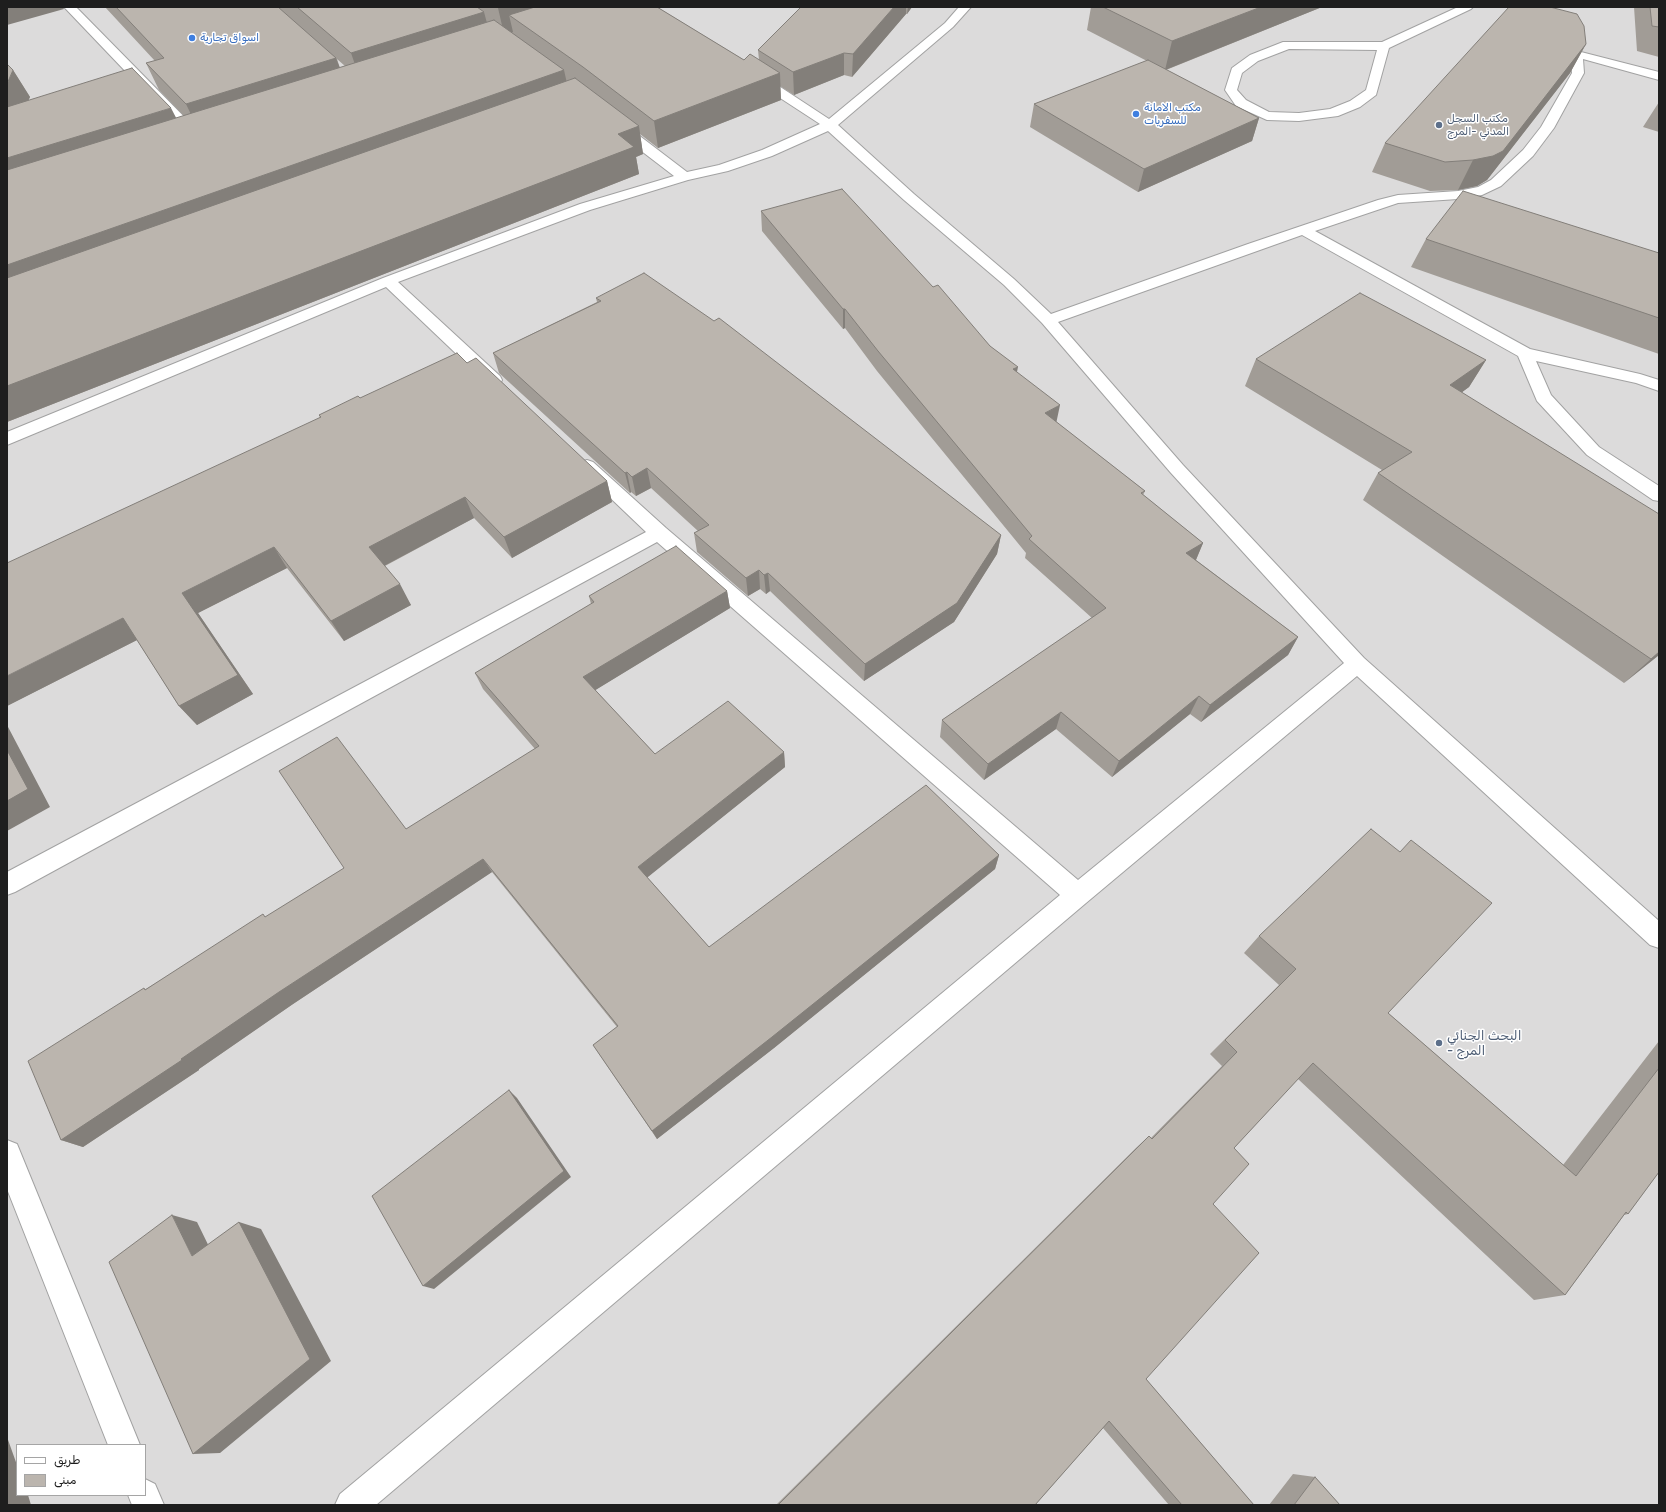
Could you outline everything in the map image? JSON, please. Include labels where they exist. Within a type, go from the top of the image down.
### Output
[{"type":"street","points":[[70,7],[196,137]]},
{"type":"street","points":[[7,439],[388,281],[585,207],[684,177],[723,168],[767,153],[830,125],[949,25],[964,7]]},
{"type":"street","points":[[1384,46],[1372,92],[1355,104],[1333,113],[1299,117],[1267,116],[1242,103],[1231,90],[1236,71],[1254,58],[1287,45],[1384,46],[1467,7]]},
{"type":"street","points":[[1048,320],[1303,230],[1390,201],[1458,195],[1482,191],[1496,183],[1528,153],[1547,128],[1578,73],[1576,54],[1562,26],[1544,7]]},
{"type":"street","points":[[1576,54],[1659,76]]},
{"type":"street","points":[[746,70],[830,125],[909,196],[1009,282],[1048,320],[1177,469],[1357,664],[1659,937]]},
{"type":"street","points":[[612,121],[684,177]]},
{"type":"street","points":[[181,142],[211,133]]},
{"type":"street","points":[[1458,195],[1488,205]]},
{"type":"street","points":[[1303,230],[1525,353],[1640,379],[1659,386]]},
{"type":"street","points":[[388,281],[509,394]]},
{"type":"street","points":[[1525,353],[1543,397],[1593,451],[1659,495]]},
{"type":"street","points":[[572,452],[658,532],[1078,895]]},
{"type":"street","points":[[7,884],[658,532]]},
{"type":"street","points":[[351,1505],[1078,895],[1357,664]]},
{"type":"street","points":[[7,1154],[124,1444]]},
{"type":"shaded area","points":[[7,7],[1659,7],[1659,1505],[7,1505]]},
{"type":"building","points":[[116,7],[278,7],[336,58],[186,104],[146,63],[164,58]]},
{"type":"building","points":[[297,7],[477,7],[484,12],[351,53]]},
{"type":"building","points":[[535,7],[657,7],[744,60],[750,54],[780,73],[654,121],[583,67],[509,15]]},
{"type":"building","points":[[801,7],[894,7],[853,54],[844,53],[793,72],[758,50]]},
{"type":"building","points":[[1103,7],[1261,7],[1172,41]]},
{"type":"building","points":[[1509,7],[1550,7],[1577,14],[1584,26],[1586,44],[1503,151],[1493,156],[1473,160],[1445,162],[1385,143]]},
{"type":"building","points":[[1650,7],[1659,7],[1659,27],[1652,26]]},
{"type":"building","points":[[494,20],[564,70],[7,265],[7,170]]},
{"type":"building","points":[[1148,60],[1259,118],[1144,169],[1034,104]]},
{"type":"building","points":[[7,64],[13,70],[7,84]]},
{"type":"building","points":[[132,68],[171,108],[7,158],[7,107]]},
{"type":"building","points":[[575,78],[639,126],[618,134],[634,147],[7,386],[7,278]]},
{"type":"building","points":[[842,189],[933,287],[938,285],[990,346],[1018,367],[1013,369],[1060,405],[1045,413],[1145,491],[1141,493],[1203,543],[1186,553],[1298,637],[1210,705],[1199,696],[1119,761],[1061,712],[988,764],[942,720],[1106,608],[1029,539],[1032,536],[878,351],[845,309],[843,309],[761,211]]},
{"type":"building","points":[[1463,191],[1659,253],[1659,318],[1426,239]]},
{"type":"building","points":[[644,273],[714,321],[719,318],[1001,535],[957,603],[865,664],[768,573],[764,575],[759,570],[746,578],[694,533],[709,525],[647,468],[632,477],[627,472],[625,473],[493,353],[601,301],[596,298]]},
{"type":"building","points":[[1360,293],[1486,360],[1450,385],[1659,514],[1659,652],[1651,659],[1378,473],[1412,452],[1256,359]]},
{"type":"building","points":[[457,353],[467,363],[476,358],[607,481],[504,537],[465,497],[369,547],[400,584],[331,621],[274,547],[182,593],[238,675],[179,706],[123,618],[7,676],[7,563],[321,417],[319,415],[358,396],[360,398]]},
{"type":"building","points":[[676,546],[727,591],[583,677],[655,754],[728,701],[784,752],[638,867],[709,947],[926,785],[999,855],[652,1131],[593,1045],[618,1026],[483,859],[279,992],[181,1059],[182,1060],[61,1140],[28,1061],[144,988],[145,990],[263,914],[265,917],[344,868],[279,771],[337,737],[406,829],[539,746],[475,673],[594,602],[589,596]]},
{"type":"building","points":[[7,750],[28,789],[7,801]]},
{"type":"building","points":[[1371,829],[1400,852],[1411,840],[1492,903],[1388,1013],[1576,1176],[1659,1068],[1659,1172],[1628,1214],[1626,1212],[1565,1295],[1313,1063],[1234,1148],[1249,1164],[1213,1204],[1259,1253],[1146,1379],[1254,1505],[1182,1505],[1109,1421],[1035,1505],[778,1505],[1149,1136],[1152,1139],[1237,1052],[1225,1040],[1296,969],[1259,936]]},
{"type":"building","points":[[509,1090],[564,1171],[423,1286],[372,1196]]},
{"type":"building","points":[[172,1215],[192,1256],[239,1222],[310,1359],[193,1454],[109,1262]]},
{"type":"building","points":[[1315,1477],[1340,1505],[1294,1505]]},
{"type":"place","name":"اسواق تجارية","points":[[192,38]]},
{"type":"place","name":"مكتب الامانة للسفريات","points":[[1136,114]]},
{"type":"place","name":"مكتب السجل المدني -المرج","points":[[1439,125]]},
{"type":"place","name":"البحث الجنائي - المرج","points":[[1439,1043]]}]
